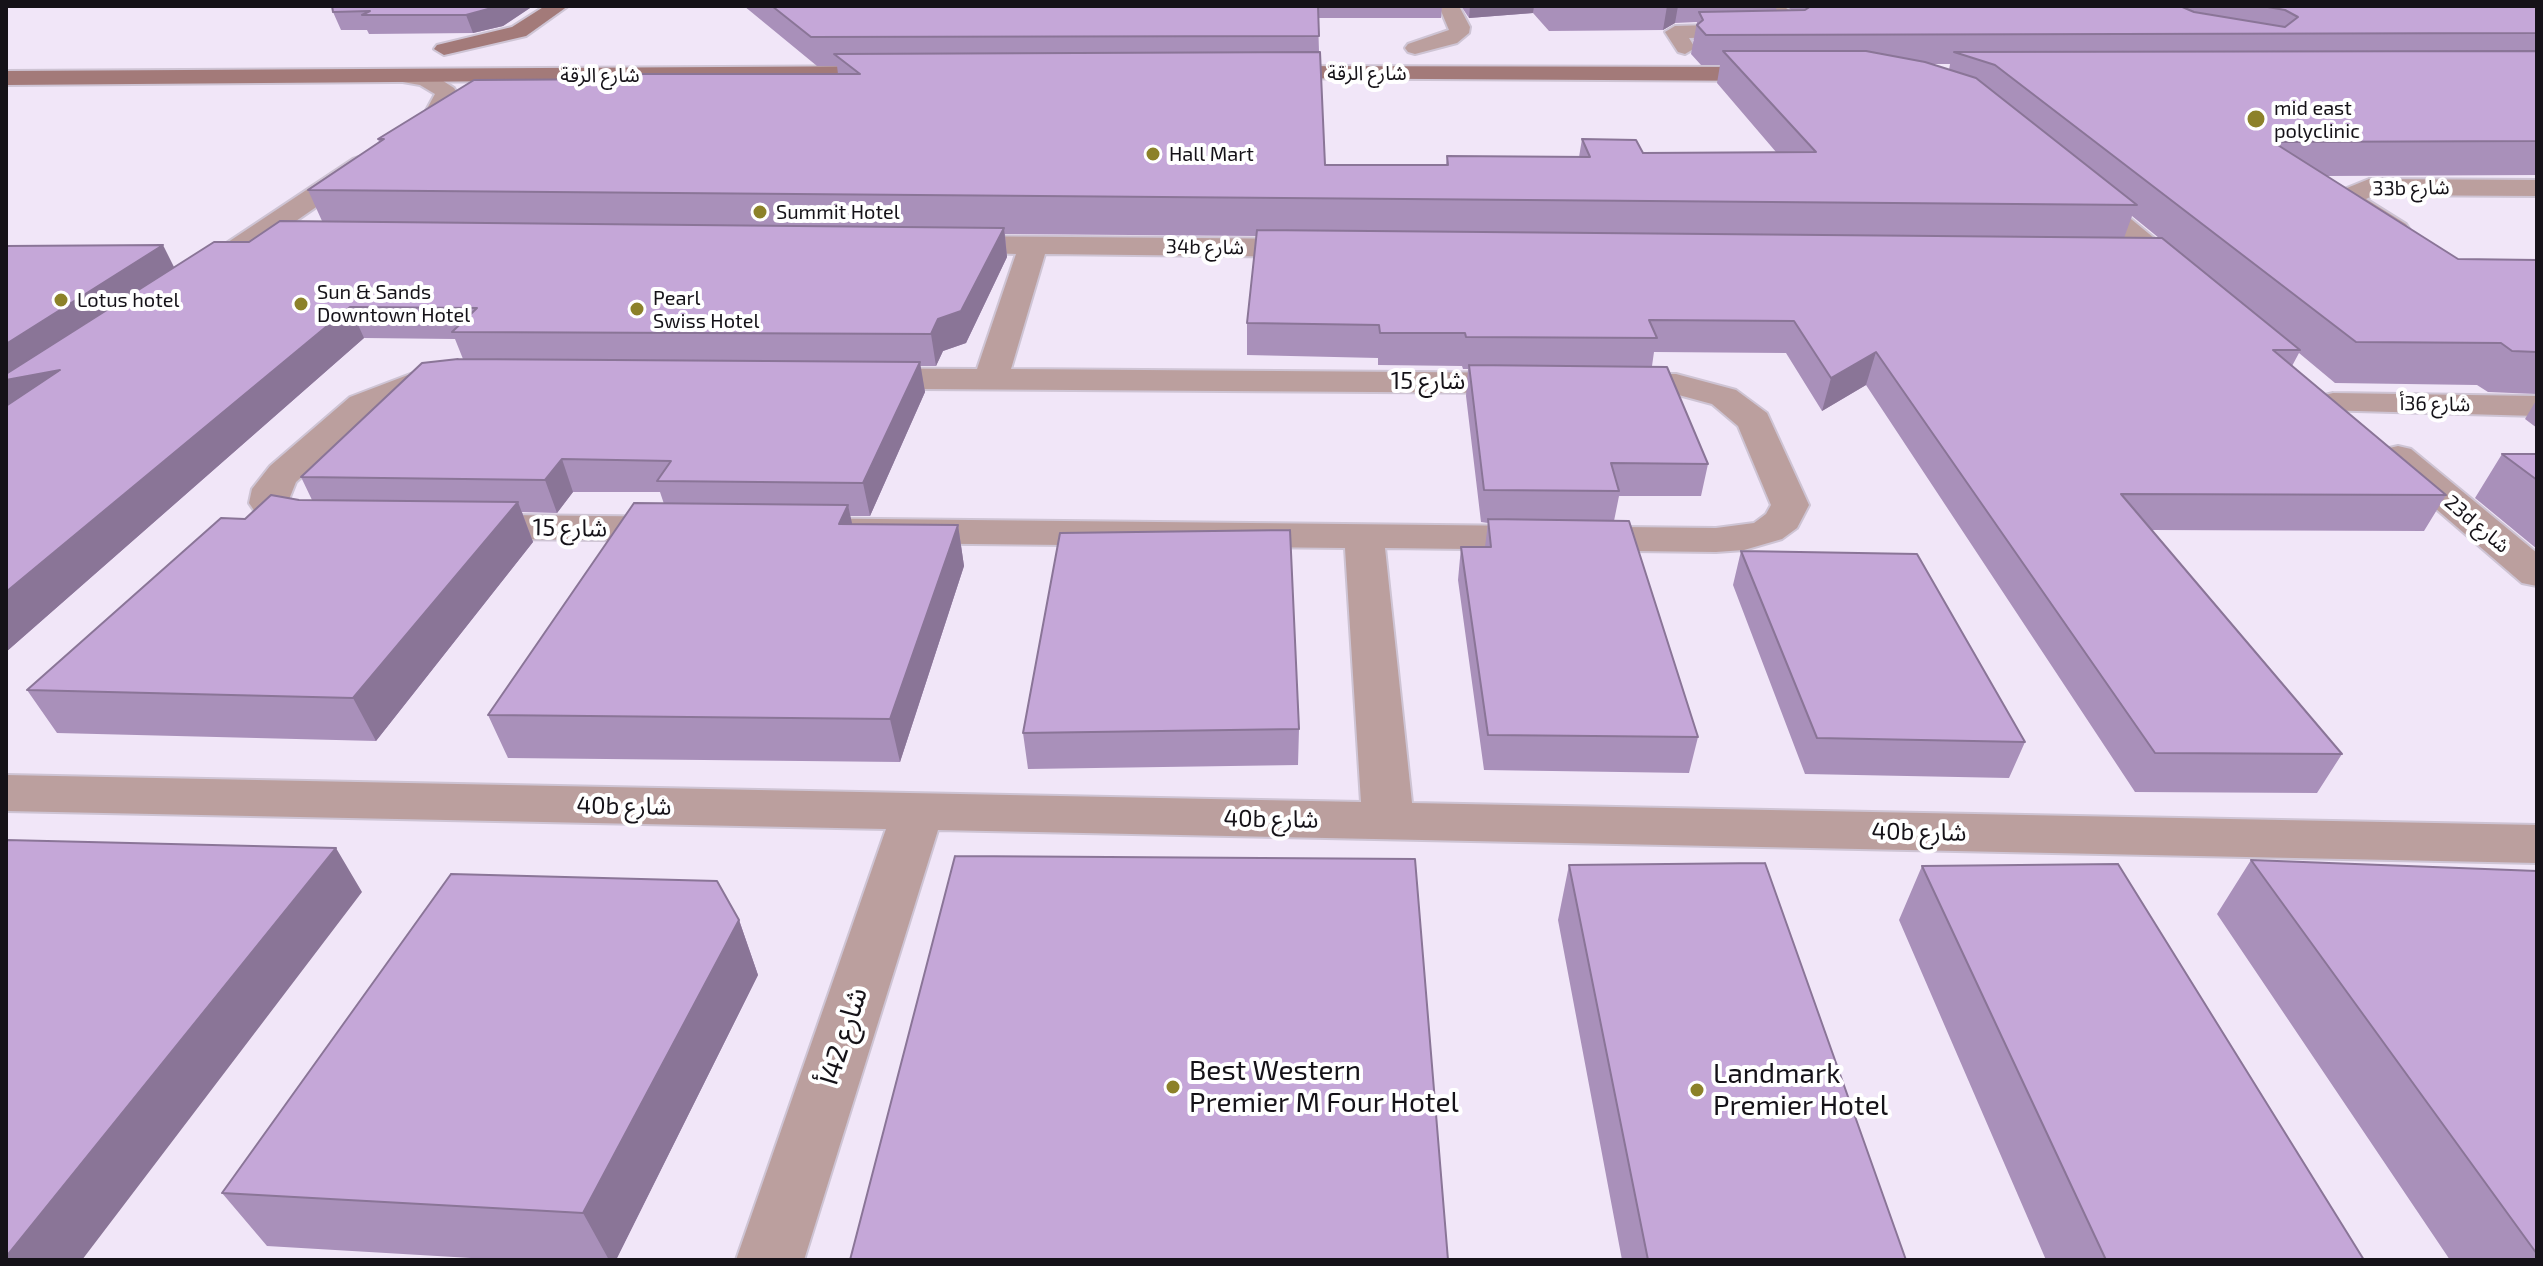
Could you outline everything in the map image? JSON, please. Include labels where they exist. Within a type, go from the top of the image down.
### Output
[{"type":"street","name":"شارع الرقة","points":[[558,6],[519,32],[436,49],[542,44],[545,26],[572,6]]},
{"type":"street","name":"شارع الرقة","points":[[1449,6],[1460,27],[1459,33],[1435,44],[1408,48],[1476,48]]},
{"type":"street","points":[[1685,48],[1675,32],[1799,29],[1773,6]]},
{"type":"street","points":[[1658,48],[1802,49]]},
{"type":"street","points":[[1447,73],[1435,65],[1453,56],[1629,53]]},
{"type":"street","name":"شارع الرقة","points":[[6,78],[918,73]]},
{"type":"street","name":"شارع الرقة","points":[[1245,73],[1797,74]]},
{"type":"street","points":[[174,291],[413,130],[472,100],[513,86],[570,75]]},
{"type":"street","points":[[405,76],[440,86],[446,93],[413,130]]},
{"type":"street","points":[[2057,170],[2206,296]]},
{"type":"street","name":"33b شارع","points":[[2422,246],[2365,211],[2351,196],[2369,187],[2537,188]]},
{"type":"street","points":[[252,238],[300,239]]},
{"type":"street","name":"34b شارع","points":[[920,244],[1349,248]]},
{"type":"street","points":[[991,379],[1033,245]]},
{"type":"street","points":[[2117,255],[2158,256]]},
{"type":"street","name":"شارع 15","points":[[443,378],[1676,384],[1724,397],[1754,421],[1787,491],[1790,505],[1783,520],[1768,531],[1744,538],[1364,536],[319,525],[294,522],[276,514],[268,503],[271,489],[283,474],[362,404],[413,383],[443,378]]},
{"type":"street","name":"شارع 36أ","points":[[2322,393],[2537,406]]},
{"type":"street","name":"23d شارع","points":[[2322,393],[2537,574]]},
{"type":"street","points":[[1364,536],[1388,821]]},
{"type":"street","name":"40b شارع","points":[[6,793],[2537,844]]},
{"type":"street","name":"شارع 42أ","points":[[770,1260],[918,812]]},
{"type":"building","points":[[332,6],[499,6],[466,15],[362,15],[370,11],[333,12]]},
{"type":"building","points":[[772,6],[1318,6],[1319,36],[811,37]]},
{"type":"building","points":[[1811,6],[2180,6],[2194,12],[2285,27],[2298,17],[2285,10],[2262,6],[2537,6],[2537,33],[1706,35],[1697,25],[1703,20],[1699,12],[1805,10]]},
{"type":"building","points":[[1723,51],[1866,51],[1925,62],[1976,78],[2137,205],[308,190],[384,139],[378,139],[474,80],[636,79],[642,74],[860,74],[834,54],[1320,52],[1325,165],[1448,165],[1447,156],[1590,157],[1582,139],[1636,140],[1643,153],[1816,152]]},
{"type":"building","points":[[2537,51],[2537,141],[2273,142],[2458,259],[2537,260],[2537,352],[2512,351],[2501,343],[2356,342],[1995,65],[1954,52]]},
{"type":"building","points":[[280,221],[1004,228],[961,311],[938,319],[931,334],[452,332],[477,308],[350,307],[6,592],[6,406],[60,370],[6,380],[6,374],[214,242],[249,242]]},
{"type":"building","points":[[1257,230],[2162,238],[2300,350],[2273,350],[2446,495],[2121,494],[2342,754],[2155,753],[1876,352],[1831,378],[1794,321],[1649,320],[1657,338],[1466,337],[1465,333],[1380,333],[1379,325],[1247,323]]},
{"type":"building","points":[[163,245],[6,344],[6,246]]},
{"type":"building","points":[[458,359],[920,362],[863,483],[657,481],[671,461],[562,459],[545,480],[301,477],[422,363]]},
{"type":"building","points":[[1469,365],[1667,367],[1708,464],[1611,463],[1619,491],[1484,490]]},
{"type":"building","points":[[2502,454],[2537,454],[2537,480]]},
{"type":"building","points":[[271,495],[299,500],[518,502],[353,698],[27,690],[221,518],[245,519]]},
{"type":"building","points":[[634,503],[848,505],[839,524],[958,525],[890,719],[488,715]]},
{"type":"building","points":[[1488,519],[1629,521],[1698,737],[1488,735],[1461,547],[1491,547]]},
{"type":"building","points":[[1290,530],[1299,729],[1023,733],[1060,533]]},
{"type":"building","points":[[1741,551],[1917,554],[2025,742],[1817,738]]},
{"type":"building","points":[[6,840],[336,848],[6,1257]]},
{"type":"building","name":"Best Western Premier M Four Hotel","points":[[955,856],[1415,859],[1448,1260],[850,1260]]},
{"type":"building","points":[[2251,860],[2537,871],[2537,1254]]},
{"type":"building","name":"Landmark Premier Hotel","points":[[1765,863],[1906,1260],[1648,1260],[1569,865]]},
{"type":"building","points":[[2118,864],[2364,1260],[2106,1260],[1922,866]]},
{"type":"building","points":[[451,874],[717,881],[739,920],[583,1213],[222,1193]]},
{"type":"place","name":"mid east polyclinic","points":[[2256,119]]},
{"type":"place","name":"Hall Mart","points":[[1153,154]]},
{"type":"place","name":"Summit Hotel","points":[[760,212]]},
{"type":"place","name":"Lotus hotel","points":[[61,300]]},
{"type":"place","name":"Sun & Sands Downtown Hotel","points":[[301,304]]},
{"type":"place","name":"Pearl Swiss Hotel","points":[[637,309]]},
{"type":"place","name":"Best Western Premier M Four Hotel","points":[[1173,1087]]},
{"type":"place","name":"Landmark Premier Hotel","points":[[1697,1090]]}]
